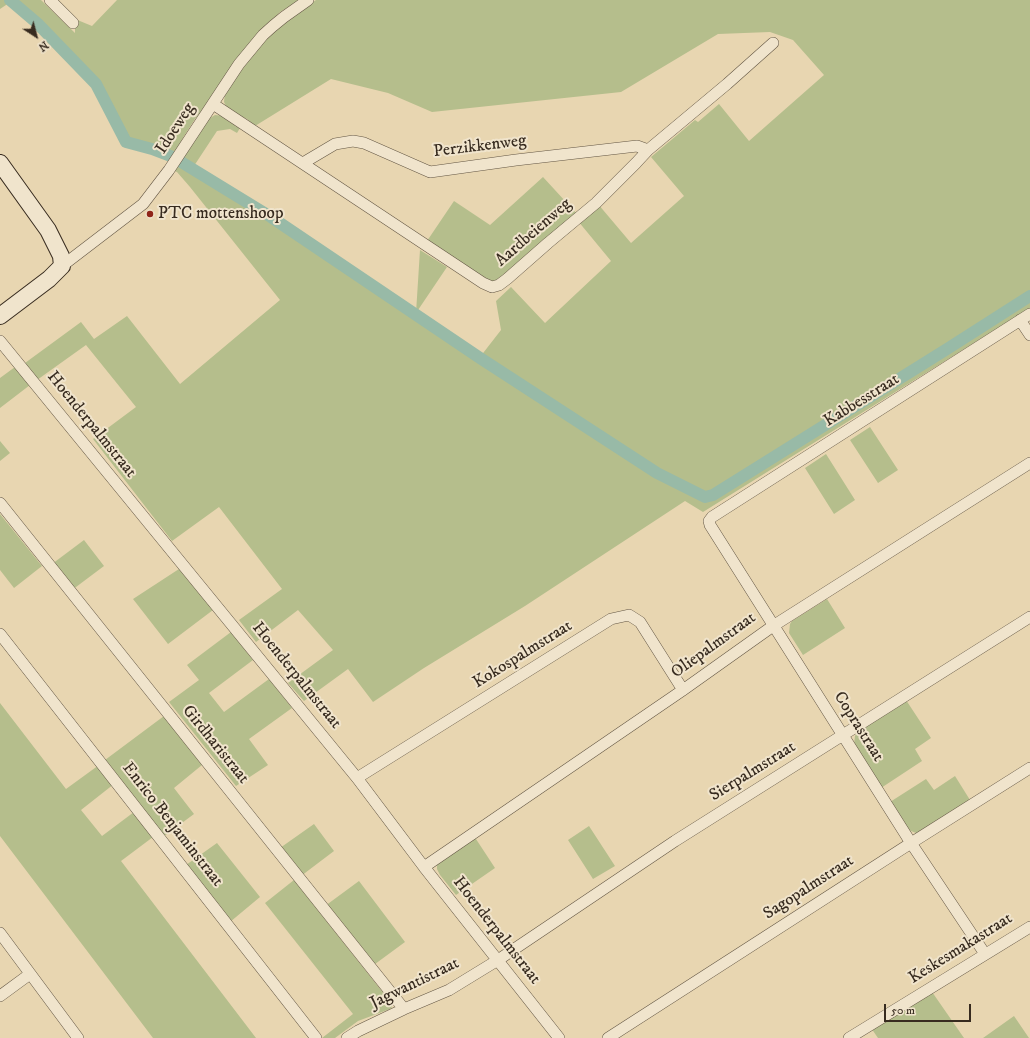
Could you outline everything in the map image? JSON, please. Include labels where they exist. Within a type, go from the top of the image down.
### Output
[{"type":"street","points":[[50,0],[73,23]]},
{"type":"street","name":"Idoeweg","points":[[62,266],[143,204],[169,170],[239,64],[263,35],[284,17],[308,0]]},
{"type":"street","name":"Aardbeienweg","points":[[213,104],[483,283],[492,286],[499,285],[507,279],[596,203],[648,150],[727,84],[773,42]]},
{"type":"street","name":"Perzikkenweg","points":[[303,163],[336,144],[353,141],[364,143],[430,172],[637,146],[648,150]]},
{"type":"street","points":[[0,163],[48,230],[61,256],[62,266],[50,279],[0,316]]},
{"type":"street","name":"Kabbesstraat","points":[[712,517],[1030,314]]},
{"type":"street","points":[[1020,320],[1030,335]]},
{"type":"street","name":"Hoenderpalmstraat","points":[[0,341],[358,778],[424,867],[559,1038]]},
{"type":"street","name":"Oliepalmstraat","points":[[424,867],[683,690],[773,626],[1030,463]]},
{"type":"street","name":"Girdharistraat","points":[[0,502],[404,1009]]},
{"type":"street","name":"Coprastraat","points":[[712,517],[709,521],[710,525],[773,626],[911,843],[985,954]]},
{"type":"street","name":"Kokospalmstraat","points":[[358,778],[611,619],[629,615],[640,622],[683,690]]},
{"type":"street","name":"Sierpalmstraat","points":[[498,960],[675,842],[1030,617]]},
{"type":"street","name":"Enrico Benjaminstraat","points":[[0,634],[316,1038]]},
{"type":"street","name":"Sagopalmstraat","points":[[608,1038],[1030,768]]},
{"type":"street","name":"Keskesmakastraat","points":[[849,1038],[1030,927]]},
{"type":"street","points":[[0,933],[78,1038]]},
{"type":"street","name":"Jagwantistraat","points":[[347,1038],[358,1031],[404,1009],[449,990],[498,960]]},
{"type":"street","points":[[0,996],[30,974]]},
{"type":"green space","points":[[0,0],[41,0],[75,33],[75,19],[92,26],[117,0],[300,0],[280,12],[251,43],[195,119],[173,157],[126,142],[96,84],[37,23],[12,1],[0,9]]},
{"type":"green space","points":[[316,0],[1030,0],[1030,308],[703,512],[685,501],[525,606],[424,668],[373,702],[348,669],[304,701],[288,683],[333,650],[298,610],[256,642],[239,620],[282,589],[219,507],[172,541],[93,439],[136,407],[86,345],[37,380],[25,363],[81,322],[94,339],[127,316],[180,384],[280,300],[190,187],[177,172],[174,171],[210,118],[215,115],[224,116],[234,122],[235,126],[240,128],[237,133],[230,129],[217,131],[192,169],[271,217],[480,357],[501,330],[496,301],[511,287],[545,323],[611,261],[578,221],[598,204],[631,243],[684,196],[651,157],[695,120],[698,122],[719,104],[749,141],[824,75],[793,40],[770,32],[718,34],[621,92],[432,112],[388,93],[331,79],[255,126],[247,119],[233,113],[227,108],[224,102],[225,93],[257,49],[265,39],[288,19]]},
{"type":"green space","points":[[543,177],[577,214],[499,282],[490,282],[427,241],[454,201],[490,225]]},
{"type":"green space","points":[[420,250],[447,267],[416,313]]},
{"type":"green space","points":[[15,367],[30,385],[0,408],[0,378]]},
{"type":"green space","points":[[870,427],[898,470],[878,483],[850,440]]},
{"type":"green space","points":[[0,441],[10,453],[0,461]]},
{"type":"green space","points":[[826,454],[855,500],[834,514],[805,468]]},
{"type":"green space","points":[[0,514],[42,566],[14,588],[0,570]]},
{"type":"green space","points":[[84,540],[104,566],[72,590],[52,564]]},
{"type":"green space","points":[[179,569],[213,610],[168,644],[133,599]]},
{"type":"green space","points":[[827,599],[845,628],[803,655],[789,633],[790,624],[792,621]]},
{"type":"green space","points":[[231,632],[253,660],[209,693],[224,712],[269,679],[292,708],[249,739],[268,765],[236,786],[169,702],[199,680],[187,665]]},
{"type":"green space","points":[[906,700],[931,738],[915,749],[922,761],[881,788],[854,744],[855,736],[857,732]]},
{"type":"green space","points":[[0,703],[66,789],[99,765],[114,784],[81,810],[102,836],[134,812],[153,837],[121,861],[256,1038],[153,1038],[0,836]]},
{"type":"green space","points":[[164,716],[202,765],[174,788],[194,814],[163,837],[105,760]]},
{"type":"green space","points":[[955,776],[970,800],[921,832],[916,833],[907,828],[890,802],[926,779],[934,790]]},
{"type":"green space","points":[[314,824],[334,851],[301,876],[280,848]]},
{"type":"green space","points":[[589,826],[615,866],[593,879],[568,840]]},
{"type":"green space","points":[[474,836],[495,868],[456,895],[440,875],[437,869],[437,864]]},
{"type":"green space","points":[[217,843],[260,897],[230,922],[186,865]]},
{"type":"green space","points":[[294,880],[392,1004],[390,1009],[358,1021],[335,1038],[322,1038],[353,1014],[265,903]]},
{"type":"green space","points":[[359,881],[405,942],[371,967],[325,906]]},
{"type":"green space","points":[[930,989],[964,1038],[878,1038],[869,1025]]},
{"type":"green space","points":[[1014,1016],[1029,1038],[983,1038]]},
{"type":"waterway","points":[[10,0],[37,23],[96,84],[126,142],[152,149],[173,157],[271,217],[480,358],[657,473],[705,497],[713,495],[1030,296]]},
{"type":"place","name":"PTC mottenshoop","points":[[150,214]]}]
